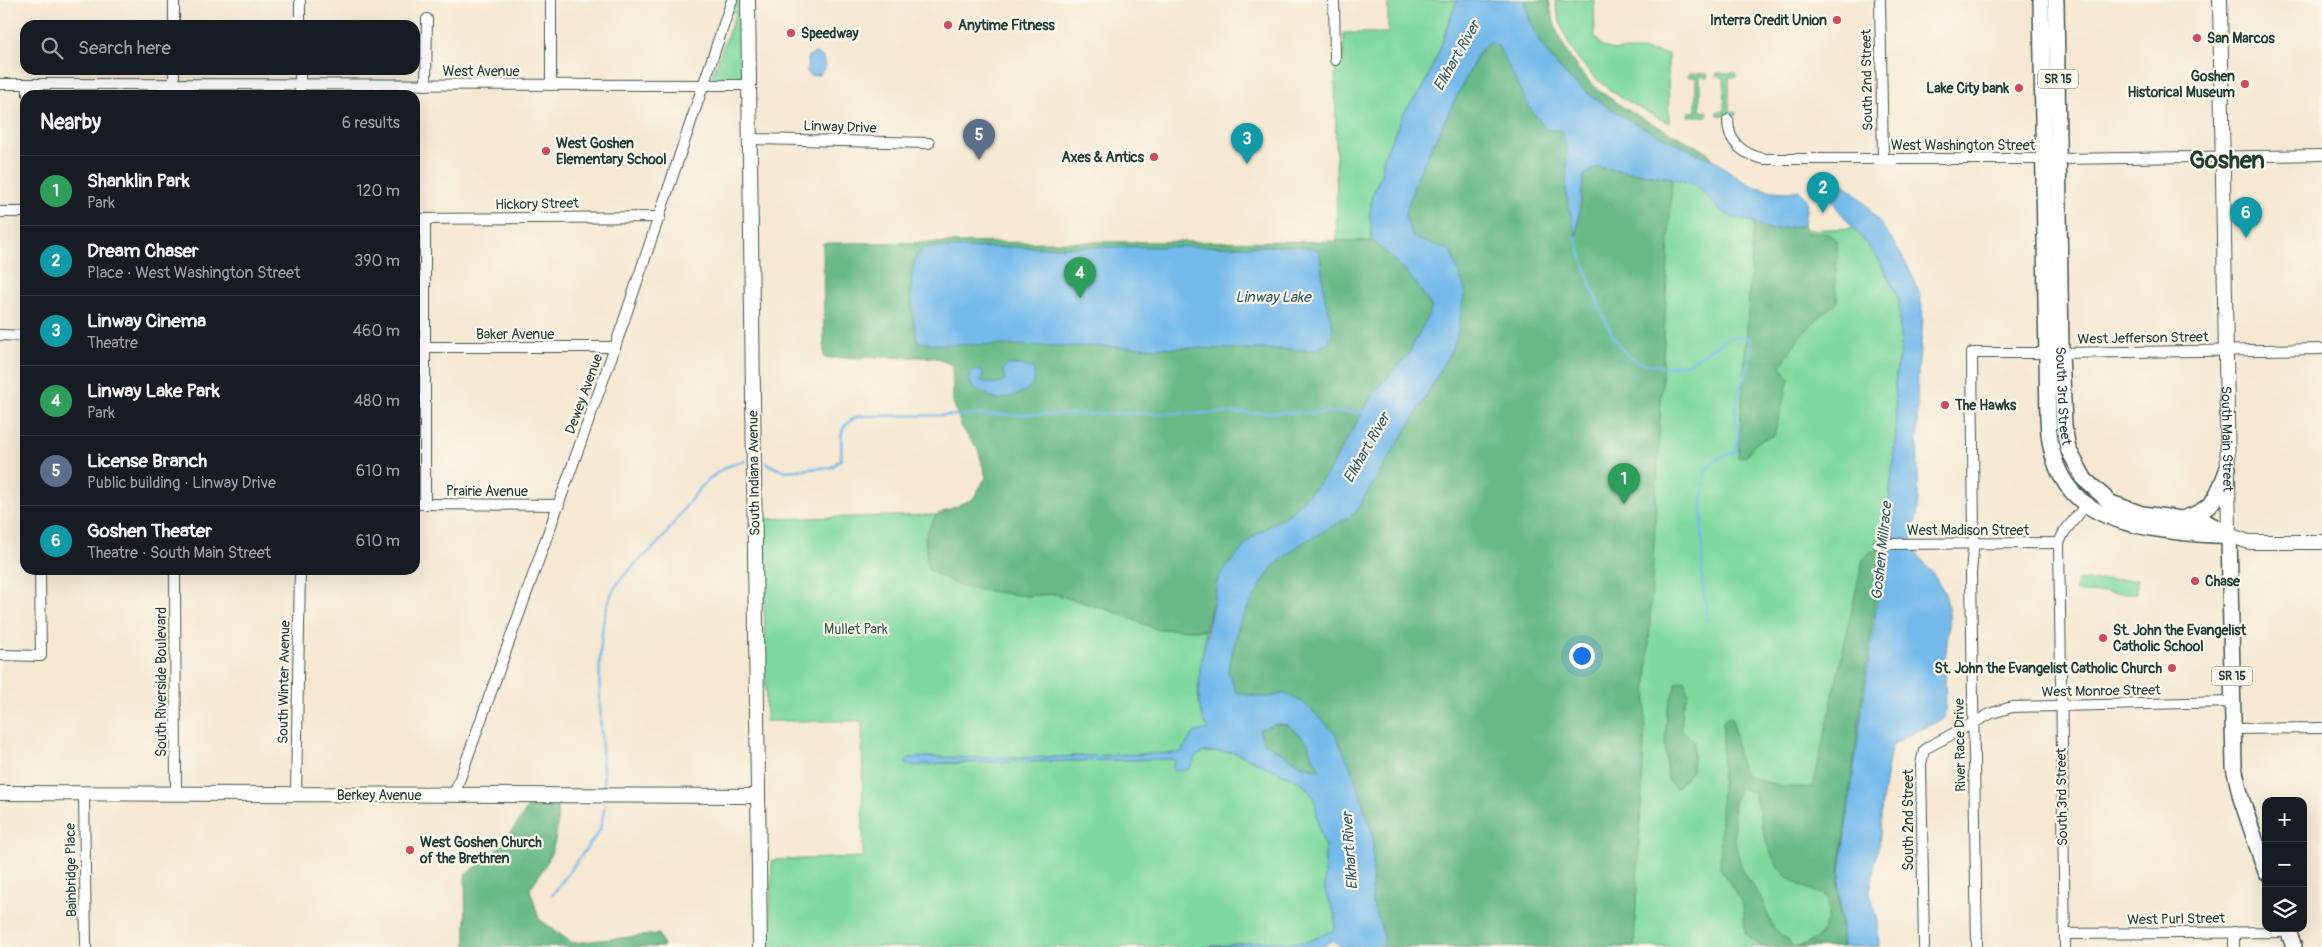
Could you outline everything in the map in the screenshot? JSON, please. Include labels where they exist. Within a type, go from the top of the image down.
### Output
[{"type":"main road","name":"South 3rd Street","points":[[2041,0],[2043,158],[2054,353],[2065,440],[2069,454],[2085,480],[2098,494],[2122,508],[2206,522],[2229,535]]},
{"type":"main road","name":"South 3rd Street","points":[[2056,0],[2059,159],[2054,353],[2048,419],[2050,449],[2064,481],[2086,505],[2104,516],[2122,523],[2198,535],[2229,535]]},
{"type":"main road","points":[[2184,519],[2206,510],[2212,505],[2228,468]]},
{"type":"main road","name":"South Main Street","points":[[2229,535],[2234,767],[2239,789],[2262,860]]},
{"type":"main road","points":[[2288,932],[2294,947]]},
{"type":"street","points":[[174,0],[174,20]]},
{"type":"street","points":[[300,0],[300,20]]},
{"type":"street","points":[[551,0],[551,85]]},
{"type":"street","name":"Dewey Avenue","points":[[454,795],[615,347],[732,0]]},
{"type":"street","name":"South Indiana Avenue","points":[[748,0],[751,85],[760,947]]},
{"type":"street","points":[[1334,0],[1335,60]]},
{"type":"street","name":"South 2nd Street","points":[[1880,0],[1882,159]]},
{"type":"street","name":"South Main Street","points":[[2220,0],[2229,535]]},
{"type":"street","points":[[426,84],[427,20]]},
{"type":"street","points":[[174,75],[174,90]]},
{"type":"street","points":[[300,75],[300,90]]},
{"type":"street","name":"West Avenue","points":[[0,84],[174,90],[300,90],[426,84],[751,85]]},
{"type":"street","points":[[28,84],[28,90]]},
{"type":"street","name":"West Washington Street","points":[[1728,120],[1731,139],[1737,146],[1757,158],[1766,159],[2059,159],[2322,155]]},
{"type":"street","name":"Linway Drive","points":[[751,139],[929,143]]},
{"type":"street","points":[[0,212],[20,212]]},
{"type":"street","name":"Hickory Street","points":[[420,219],[660,217]]},
{"type":"street","points":[[420,219],[420,504]]},
{"type":"street","points":[[0,335],[20,336]]},
{"type":"street","name":"Baker Avenue","points":[[420,347],[615,347]]},
{"type":"street","name":"West Jefferson Street","points":[[1972,352],[2054,353],[2322,349]]},
{"type":"street","name":"River Race Drive","points":[[1972,352],[1973,544],[1970,573],[1977,947]]},
{"type":"street","name":"Prairie Avenue","points":[[420,504],[559,505]]},
{"type":"street","points":[[2059,543],[2064,532],[2086,505]]},
{"type":"street","points":[[2229,535],[2249,542],[2322,542]]},
{"type":"street","name":"West Madison Street","points":[[1881,544],[2059,543]]},
{"type":"street","name":"South 3rd Street","points":[[2059,543],[2065,947]]},
{"type":"street","points":[[0,655],[40,656],[40,575]]},
{"type":"street","name":"South Riverside Boulevard","points":[[175,575],[176,794]]},
{"type":"street","name":"South Winter Avenue","points":[[296,794],[300,575]]},
{"type":"street","name":"West Monroe Street","points":[[1973,723],[2006,708],[2232,702]]},
{"type":"street","name":"South 2nd Street","points":[[1924,947],[1922,757],[1924,751],[1933,743],[1973,723]]},
{"type":"street","points":[[2232,729],[2322,728]]},
{"type":"street","name":"Berkey Avenue","points":[[0,793],[758,796]]},
{"type":"street","name":"Bainbridge Place","points":[[84,793],[86,947]]},
{"type":"street","name":"West Purl Street","points":[[2065,934],[2262,931]]},
{"type":"street","points":[[2234,932],[2234,947]]},
{"type":"green space","points":[[734,0],[742,0],[743,78],[716,80],[712,76],[736,13],[731,11]]},
{"type":"green space","points":[[1388,0],[1457,0],[1437,56],[1422,90],[1406,109],[1384,156],[1381,175],[1372,196],[1370,214],[1372,241],[1337,241],[1335,65],[1343,65],[1344,33],[1388,33]]},
{"type":"green space","points":[[1525,0],[1549,0],[1557,32],[1570,58],[1587,79],[1607,96],[1629,111],[1707,152],[1714,160],[1657,135],[1627,119],[1598,101],[1572,80],[1550,56],[1534,30]]},
{"type":"green space","points":[[1555,0],[1594,0],[1595,36],[1602,47],[1615,50],[1642,50],[1668,54],[1669,123],[1628,102],[1594,77],[1569,44],[1561,24]]},
{"type":"green space","points":[[1488,42],[1498,46],[1561,130],[1567,150],[1566,193],[1577,235],[1584,175],[1598,167],[1672,178],[1634,947],[1383,947],[1384,936],[1372,902],[1373,835],[1284,693],[1260,697],[1236,692],[1228,671],[1239,623],[1272,566],[1299,545],[1354,513],[1421,406],[1456,341],[1404,215],[1418,174],[1478,54]]},
{"type":"green space","points":[[1689,73],[1708,74],[1707,77],[1700,77],[1700,111],[1708,112],[1707,116],[1688,116],[1689,112],[1696,112],[1696,77],[1688,77]]},
{"type":"green space","points":[[1717,73],[1736,73],[1736,77],[1729,77],[1729,111],[1736,112],[1736,116],[1717,115],[1717,112],[1725,111],[1724,77],[1716,76]]},
{"type":"green space","points":[[1598,167],[1672,178],[1694,184],[1731,217],[1754,222],[1769,230],[1804,225],[1804,230],[1854,228],[1877,257],[1899,299],[1901,353],[1895,384],[1896,432],[1885,543],[1841,864],[1839,889],[1843,947],[1383,947],[1384,936],[1373,835]]},
{"type":"green space","points":[[1754,222],[1769,230],[1804,225],[1806,233],[1820,233],[1829,235],[1834,239],[1838,252],[1835,282],[1838,302],[1820,316],[1806,331],[1781,366],[1789,379],[1774,436],[1758,442],[1747,456],[1738,458]]},
{"type":"green space","points":[[1372,241],[1391,256],[1405,271],[1419,287],[1432,308],[1408,355],[1374,392],[1327,475],[1289,514],[1251,538],[1219,578],[1206,630],[1156,629],[1112,611],[1055,594],[1025,596],[961,587],[928,570],[925,537],[936,515],[973,499],[986,477],[978,450],[962,428],[953,402],[952,365],[933,357],[824,358],[823,243]],"holes":[[[1297,246],[1320,254],[1325,300],[1333,327],[1313,350],[918,342],[917,254],[924,248]]]},
{"type":"green space","name":"Mullet Park","points":[[936,515],[925,537],[1025,596],[1055,594],[1112,611],[1156,629],[1206,630],[1198,691],[1199,704],[1209,729],[1194,733],[1180,753],[1020,758],[924,757],[907,764],[1171,759],[1189,769],[1195,758],[1203,752],[1234,752],[1303,783],[1315,799],[1319,829],[1325,846],[1325,891],[1335,915],[1335,930],[1304,943],[1260,942],[1204,947],[769,947],[772,860],[863,857],[862,721],[766,721],[763,519]]},
{"type":"green space","points":[[1871,551],[1881,551],[1840,864],[1838,889],[1842,947],[1794,947],[1762,947],[1745,933],[1743,905],[1720,868],[1723,722],[1727,718],[1732,718],[1739,759],[1745,776],[1784,787],[1813,787],[1863,559]],"holes":[[[1739,789],[1753,791],[1768,846],[1778,867],[1795,883],[1828,897],[1826,924],[1812,941],[1794,947],[1773,927],[1760,896],[1742,871],[1735,841],[1733,803]]]},
{"type":"green space","points":[[2137,579],[2137,593],[2076,592],[2076,581]]},
{"type":"green space","points":[[1685,680],[1688,693],[1682,709],[1682,730],[1694,741],[1692,771],[1676,788],[1668,780],[1665,744],[1667,710],[1677,682]]},
{"type":"green space","points":[[1276,724],[1288,725],[1308,742],[1310,751],[1320,770],[1305,767],[1264,743],[1259,730]]},
{"type":"green space","points":[[531,799],[557,799],[556,838],[550,857],[530,889],[539,919],[572,943],[659,934],[663,947],[466,947],[465,874],[494,851],[512,831]]},
{"type":"water","name":"Elkhart River","points":[[1457,0],[1525,0],[1534,30],[1550,57],[1572,80],[1598,101],[1657,134],[1717,162],[1737,178],[1747,183],[1777,191],[1799,190],[1807,201],[1804,225],[1769,230],[1754,222],[1731,217],[1719,209],[1694,184],[1672,178],[1598,167],[1584,175],[1576,237],[1566,193],[1567,150],[1561,130],[1547,130],[1531,110],[1498,46],[1488,42],[1478,54],[1418,174],[1405,215],[1413,238],[1450,250],[1465,290],[1456,341],[1421,406],[1354,514],[1299,545],[1272,567],[1239,623],[1228,671],[1236,692],[1260,697],[1284,693],[1304,703],[1335,733],[1355,778],[1373,835],[1372,902],[1384,936],[1383,947],[1340,947],[1333,940],[1322,947],[1204,947],[1260,942],[1304,943],[1335,930],[1335,915],[1325,891],[1325,846],[1319,829],[1315,799],[1303,783],[1234,752],[1203,752],[1195,758],[1189,769],[1174,771],[1172,768],[1175,761],[1171,759],[945,763],[911,766],[906,761],[909,758],[924,757],[1020,758],[1180,753],[1194,733],[1209,729],[1203,720],[1199,704],[1200,668],[1218,578],[1251,538],[1289,514],[1327,475],[1374,392],[1408,355],[1432,308],[1405,271],[1372,241],[1370,214],[1372,196],[1381,175],[1384,156],[1406,109],[1422,90],[1437,56]],"holes":[[[1276,724],[1288,725],[1308,742],[1310,751],[1320,770],[1305,767],[1264,743],[1259,730]]]},
{"type":"water","points":[[816,53],[823,57],[825,68],[819,75],[810,76],[807,71],[808,56]]},
{"type":"water","points":[[1822,178],[1847,187],[1866,205],[1904,259],[1918,291],[1923,323],[1917,397],[1918,510],[1911,543],[1941,586],[1949,611],[1949,629],[1945,657],[1946,700],[1944,719],[1904,737],[1891,747],[1882,801],[1880,836],[1870,891],[1878,921],[1879,947],[1843,947],[1839,889],[1885,543],[1896,432],[1895,384],[1901,352],[1899,300],[1890,279],[1877,257],[1817,181]]},
{"type":"water","name":"Linway Lake","points":[[1297,246],[1317,249],[1320,254],[1325,300],[1333,327],[1329,343],[1313,350],[936,344],[918,342],[911,293],[914,267],[918,256],[924,248]]},
{"type":"water","points":[[1008,365],[1033,368],[1034,376],[1030,387],[1019,394],[998,400],[972,387],[969,379],[971,372],[979,370],[984,374],[980,380],[986,383],[996,383],[1005,380],[1003,369]]},
{"type":"waterway","points":[[1576,237],[1605,320],[1613,336],[1631,358],[1638,362],[1649,364],[1676,366],[1690,362],[1730,338],[1743,336],[1751,340],[1750,363],[1739,389],[1735,412],[1738,435],[1736,451],[1719,458],[1706,470],[1702,504],[1702,581],[1708,621]]},
{"type":"waterway","points":[[766,462],[775,468],[786,471],[832,467],[841,459],[843,429],[846,424],[859,416],[1364,412]]},
{"type":"waterway","points":[[604,787],[600,716],[600,662],[605,614],[611,595],[616,585],[630,569],[662,539],[692,498],[710,478],[732,465],[745,461]]},
{"type":"waterway","points":[[553,894],[600,830],[605,805]]},
{"type":"place","name":"Interra Credit Union","points":[[1837,20]]},
{"type":"place","name":"Anytime Fitness","points":[[948,25]]},
{"type":"place","name":"Speedway","points":[[791,33]]},
{"type":"place","name":"San Marcos","points":[[2197,38]]},
{"type":"place","name":"Goshen Historical Museum","points":[[2245,84]]},
{"type":"place","name":"Lake City bank","points":[[2019,88]]},
{"type":"place","name":"West Goshen Elementary School","points":[[546,151]]},
{"type":"place","name":"Axes & Antics","points":[[1154,157]]},
{"type":"place","name":"License Branch","points":[[979,160]]},
{"type":"place","name":"Linway Cinema","points":[[1247,164]]},
{"type":"place","name":"Dream Chaser","points":[[1823,213]]},
{"type":"place","name":"Goshen Theater","points":[[2246,238]]},
{"type":"place","name":"Linway Lake Park","points":[[1080,298]]},
{"type":"place","name":"The Hawks","points":[[1945,405]]},
{"type":"place","name":"Shanklin Park","points":[[1624,504]]},
{"type":"place","name":"Chase","points":[[2195,581]]},
{"type":"place","name":"St. John the Evangelist Catholic School","points":[[2103,638]]},
{"type":"place","name":"St. John the Evangelist Catholic Church","points":[[2172,668]]},
{"type":"place","name":"West Goshen Church of the Brethren","points":[[410,850]]},
{"type":"district","name":"Goshen","points":[[2227,160]]},
{"type":"water label","name":"Goshen Millrace","points":[[1882,551]]}]
